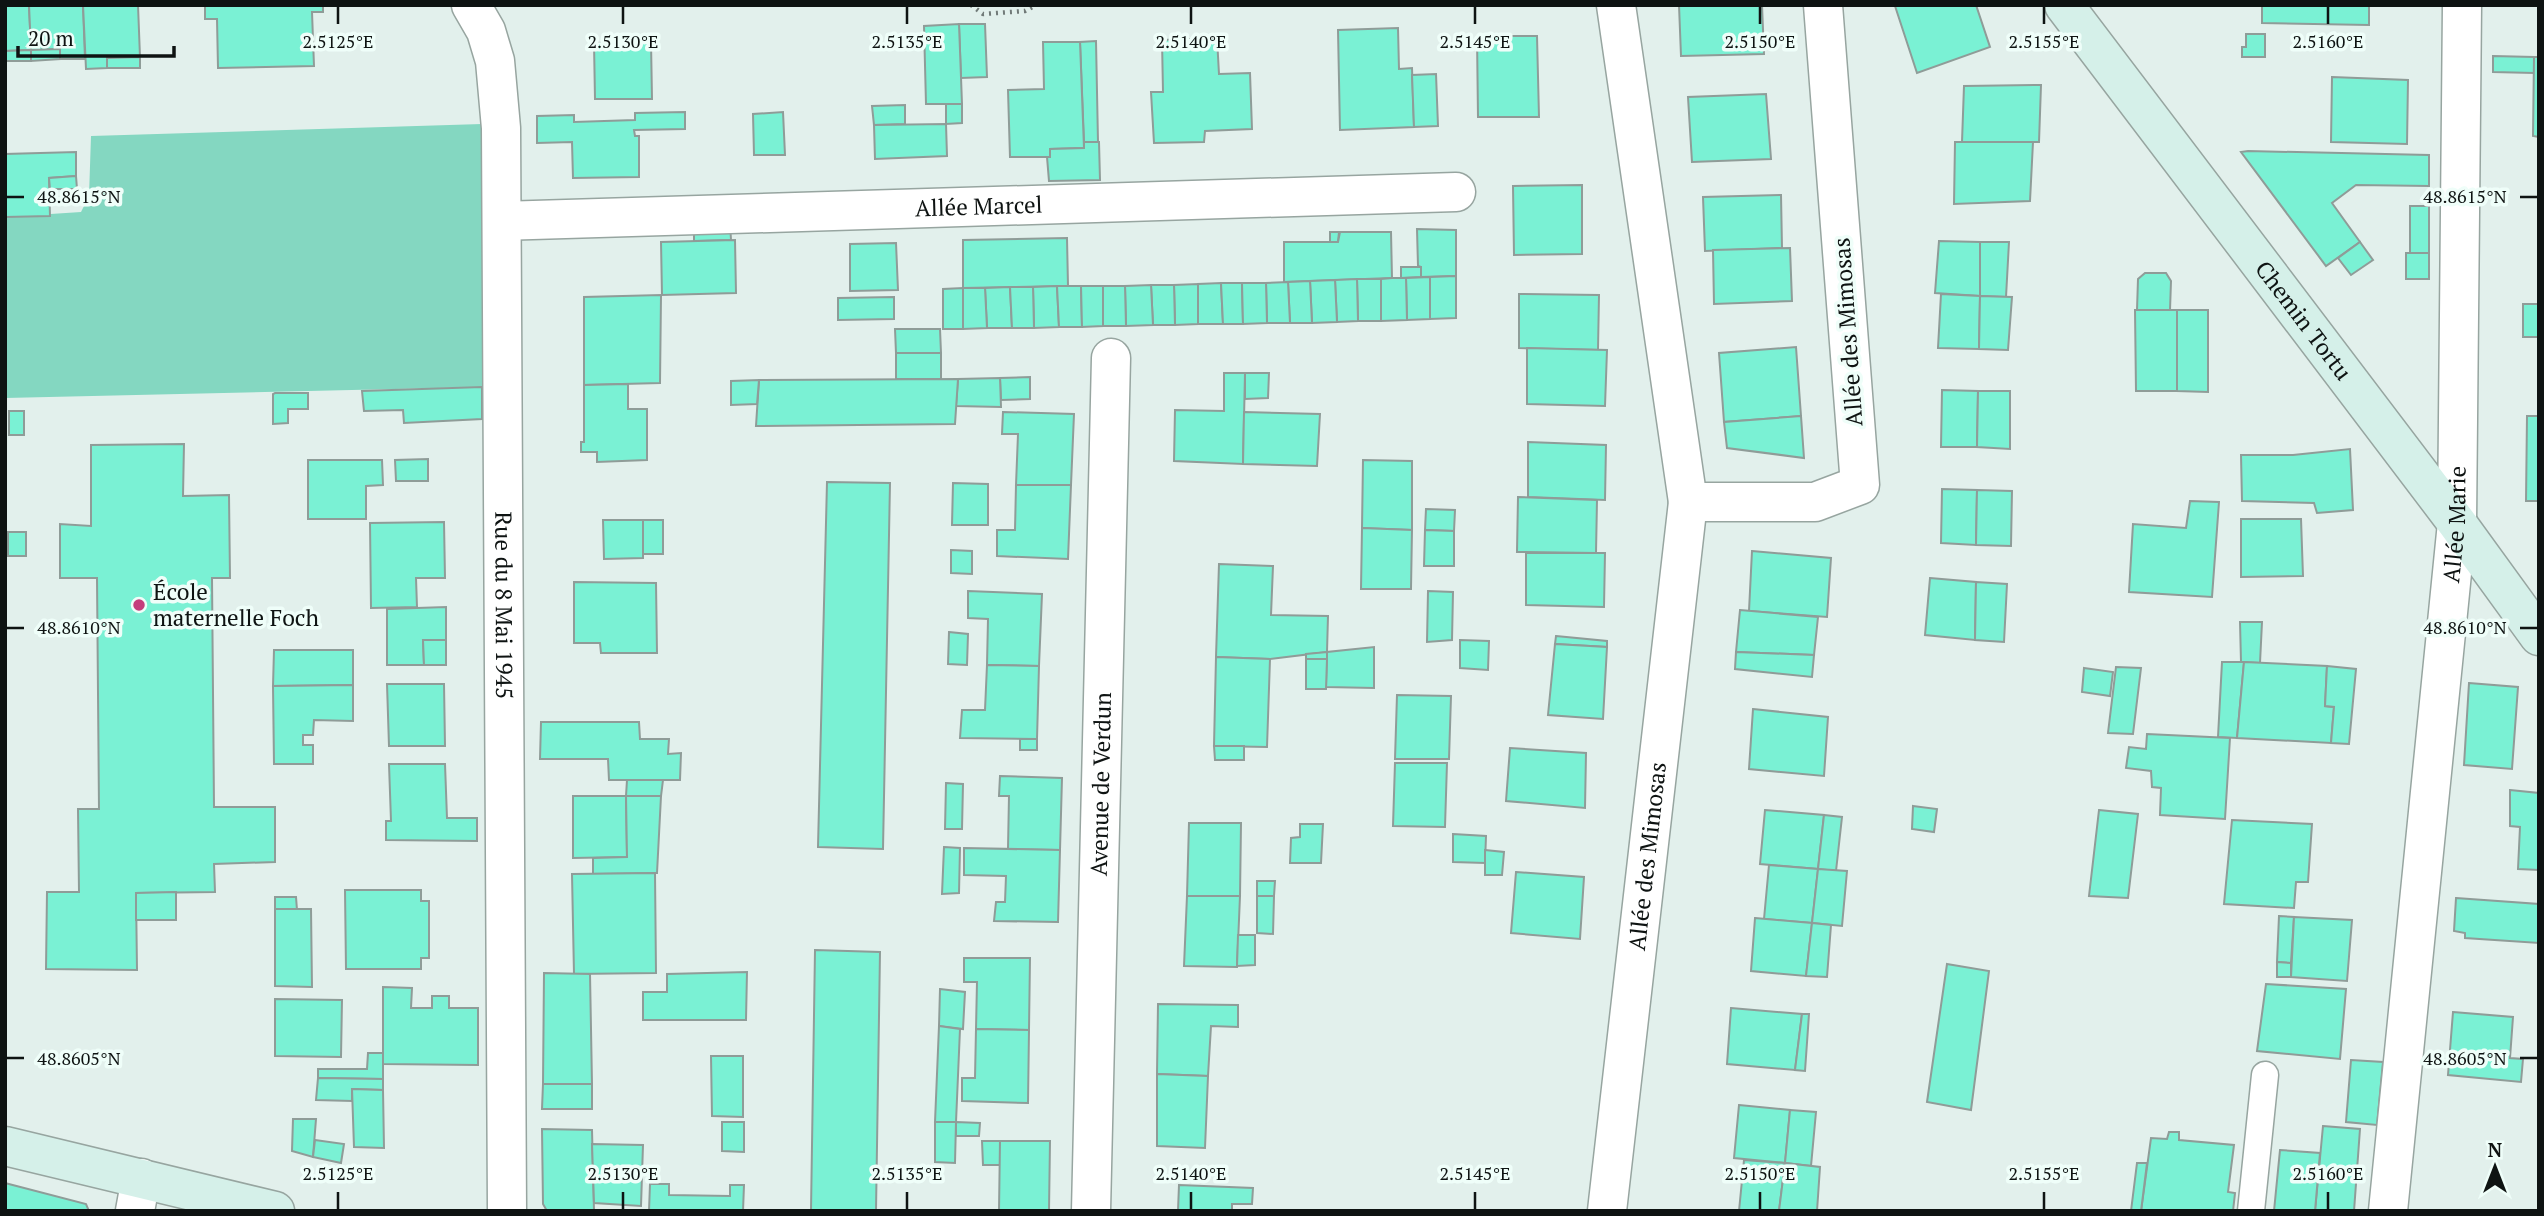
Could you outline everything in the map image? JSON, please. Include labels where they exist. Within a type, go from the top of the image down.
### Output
[{"type":"street","name":"Rue du 8 Mai 1945","points":[[471,5],[486,31],[495,61],[503,221],[507,1211]]},
{"type":"street","name":"Allée des Mimosas","points":[[1607,1211],[1688,502],[1616,5]]},
{"type":"street","name":"Allée des Mimosas","points":[[1688,502],[1815,502],[1860,485],[1823,5]]},
{"type":"street","name":"Chemin Tortu","points":[[2064,5],[2457,523],[2539,636]]},
{"type":"street","name":"Allée Marie","points":[[2388,1211],[2457,523],[2462,5]]},
{"type":"street","name":"Allée Marcel","points":[[503,221],[1456,192]]},
{"type":"street","name":"Avenue de Verdun","points":[[1091,1211],[1111,358]]},
{"type":"street","points":[[5,1146],[138,1194],[275,1211]]},
{"type":"lane","points":[[2251,1211],[2265,1075]]},
{"type":"path","points":[[971,5],[983,14],[1025,11],[1036,5]]},
{"type":"green space","points":[[482,124],[482,387],[5,398],[5,217],[81,212],[89,196],[91,136]]},
{"type":"building","points":[[5,5],[29,5],[31,50],[5,51]]},
{"type":"building","points":[[29,5],[83,5],[85,59],[60,59],[60,49],[31,50]]},
{"type":"building","points":[[83,5],[138,5],[140,57],[107,58],[107,68],[86,69]]},
{"type":"building","points":[[205,5],[323,5],[323,12],[312,12],[314,66],[218,68],[217,19],[205,19]]},
{"type":"building","points":[[1679,5],[1762,5],[1764,54],[1681,56]]},
{"type":"building","points":[[1976,5],[1990,47],[1917,73],[1895,6]]},
{"type":"building","points":[[2262,5],[2369,5],[2369,25],[2262,23]]},
{"type":"building","points":[[959,24],[985,24],[987,77],[961,78]]},
{"type":"building","points":[[959,24],[962,104],[926,104],[924,26]]},
{"type":"building","points":[[1398,28],[1399,69],[1412,68],[1414,127],[1340,130],[1338,30]]},
{"type":"building","points":[[2246,34],[2265,34],[2265,57],[2242,57],[2242,47],[2246,47]]},
{"type":"building","points":[[1477,36],[1537,36],[1539,117],[1478,117]]},
{"type":"building","points":[[1217,38],[1219,74],[1250,73],[1252,129],[1205,131],[1204,142],[1154,143],[1151,92],[1163,92],[1162,40]]},
{"type":"building","points":[[1096,41],[1098,142],[1084,142],[1080,42]]},
{"type":"building","points":[[651,42],[652,99],[595,99],[594,43]]},
{"type":"building","points":[[1043,42],[1080,42],[1084,148],[1050,149],[1050,157],[1010,157],[1008,90],[1044,89]]},
{"type":"building","points":[[60,49],[60,59],[31,61],[31,50]]},
{"type":"building","points":[[31,50],[31,61],[5,61],[5,51]]},
{"type":"building","points":[[2493,56],[2534,57],[2534,73],[2493,72]]},
{"type":"building","points":[[140,57],[140,68],[107,68],[107,58]]},
{"type":"building","points":[[2534,57],[2539,57],[2539,137],[2533,136]]},
{"type":"building","points":[[1436,74],[1438,126],[1414,127],[1412,75]]},
{"type":"building","points":[[2332,77],[2408,80],[2407,144],[2331,142]]},
{"type":"building","points":[[2041,85],[2039,142],[1962,142],[1964,86]]},
{"type":"building","points":[[1766,94],[1771,159],[1692,162],[1688,97]]},
{"type":"building","points":[[946,104],[962,104],[962,123],[946,124]]},
{"type":"building","points":[[905,105],[905,124],[874,125],[872,106]]},
{"type":"building","points":[[685,112],[685,129],[634,130],[635,136],[639,136],[639,177],[573,178],[572,142],[537,143],[537,116],[574,115],[574,122],[635,120],[635,113]]},
{"type":"building","points":[[783,112],[785,155],[754,155],[753,114]]},
{"type":"building","points":[[946,124],[947,156],[875,159],[874,125]]},
{"type":"building","points":[[1084,142],[1099,142],[1100,180],[1049,181],[1047,157],[1050,157],[1050,149],[1084,148]]},
{"type":"building","points":[[1955,142],[2033,142],[2030,201],[1954,204]]},
{"type":"building","points":[[76,152],[76,176],[49,178],[50,216],[5,217],[5,154]]},
{"type":"building","points":[[2241,152],[2429,155],[2429,186],[2356,185],[2332,203],[2360,242],[2326,266]]},
{"type":"building","points":[[76,176],[77,189],[50,189],[49,178]]},
{"type":"building","points":[[1582,185],[1582,254],[1514,255],[1513,186]]},
{"type":"building","points":[[1781,195],[1782,248],[1705,251],[1703,197]]},
{"type":"building","points":[[2410,206],[2429,206],[2429,253],[2410,253]]},
{"type":"building","points":[[694,223],[730,223],[731,240],[694,241]]},
{"type":"building","points":[[1417,229],[1456,230],[1456,276],[1421,277]]},
{"type":"building","points":[[1330,232],[1339,232],[1338,242],[1330,242]]},
{"type":"building","points":[[1340,232],[1391,232],[1392,278],[1284,282],[1284,242],[1338,242]]},
{"type":"building","points":[[1067,238],[1068,286],[963,288],[963,240]]},
{"type":"building","points":[[735,240],[736,293],[662,295],[661,242]]},
{"type":"building","points":[[1939,241],[1980,242],[1980,296],[1935,293]]},
{"type":"building","points":[[1980,242],[2009,242],[2006,297],[1980,296]]},
{"type":"building","points":[[2360,242],[2373,260],[2351,275],[2338,258]]},
{"type":"building","points":[[896,243],[898,290],[850,291],[850,244]]},
{"type":"building","points":[[1790,248],[1792,301],[1714,304],[1713,250]]},
{"type":"building","points":[[2406,253],[2429,253],[2429,279],[2406,279]]},
{"type":"building","points":[[1401,267],[1421,267],[1421,277],[1401,278]]},
{"type":"building","points":[[2145,273],[2166,273],[2171,281],[2170,310],[2137,310],[2138,279]]},
{"type":"building","points":[[1456,276],[1456,318],[1430,319],[1430,277]]},
{"type":"building","points":[[1430,277],[1430,319],[1407,320],[1406,278]]},
{"type":"building","points":[[1406,278],[1407,320],[1381,321],[1381,279]]},
{"type":"building","points":[[1357,279],[1381,279],[1381,321],[1358,321]]},
{"type":"building","points":[[1357,279],[1358,321],[1337,322],[1335,280]]},
{"type":"building","points":[[1335,280],[1337,322],[1312,323],[1310,281]]},
{"type":"building","points":[[1310,281],[1312,323],[1290,323],[1288,282]]},
{"type":"building","points":[[1288,282],[1290,323],[1267,323],[1266,283]]},
{"type":"building","points":[[1221,283],[1223,324],[1198,324],[1198,284]]},
{"type":"building","points":[[1221,283],[1242,283],[1243,324],[1223,324]]},
{"type":"building","points":[[1242,283],[1266,283],[1267,323],[1243,324]]},
{"type":"building","points":[[1198,284],[1198,324],[1175,325],[1174,285]]},
{"type":"building","points":[[1151,285],[1174,285],[1175,325],[1153,325]]},
{"type":"building","points":[[1151,285],[1153,325],[1126,326],[1125,286]]},
{"type":"building","points":[[1057,286],[1059,327],[1034,328],[1033,287]]},
{"type":"building","points":[[1057,286],[1081,286],[1082,327],[1059,327]]},
{"type":"building","points":[[1081,286],[1103,286],[1103,326],[1082,327]]},
{"type":"building","points":[[1103,286],[1125,286],[1126,326],[1103,326]]},
{"type":"building","points":[[1010,287],[1012,328],[987,328],[985,288]]},
{"type":"building","points":[[1010,287],[1033,287],[1034,328],[1012,328]]},
{"type":"building","points":[[963,288],[985,288],[987,328],[963,329]]},
{"type":"building","points":[[963,288],[963,329],[943,329],[943,289]]},
{"type":"building","points":[[1519,294],[1599,295],[1598,350],[1519,348]]},
{"type":"building","points":[[1941,294],[1980,296],[1979,349],[1938,348]]},
{"type":"building","points":[[661,295],[660,383],[584,385],[584,297]]},
{"type":"building","points":[[1980,296],[2012,297],[2008,350],[1979,349]]},
{"type":"building","points":[[894,297],[894,319],[838,320],[838,298]]},
{"type":"building","points":[[2523,304],[2539,304],[2539,337],[2523,337]]},
{"type":"building","points":[[2135,310],[2177,310],[2177,391],[2136,391]]},
{"type":"building","points":[[2177,310],[2208,310],[2208,392],[2177,391]]},
{"type":"building","points":[[895,329],[940,329],[941,353],[896,353]]},
{"type":"building","points":[[1796,347],[1801,416],[1724,422],[1719,353]]},
{"type":"building","points":[[1527,348],[1607,350],[1605,406],[1527,404]]},
{"type":"building","points":[[896,353],[941,353],[941,379],[896,379]]},
{"type":"building","points":[[1224,373],[1245,373],[1243,464],[1174,461],[1175,410],[1224,411]]},
{"type":"building","points":[[1245,373],[1269,373],[1268,398],[1245,399]]},
{"type":"building","points":[[1030,377],[1030,399],[1001,400],[1000,378]]},
{"type":"building","points":[[1000,378],[1001,407],[956,406],[958,379]]},
{"type":"building","points":[[958,379],[955,424],[756,426],[759,380]]},
{"type":"building","points":[[759,380],[757,404],[731,405],[731,381]]},
{"type":"building","points":[[628,384],[628,409],[647,409],[647,460],[597,462],[597,452],[581,452],[581,442],[584,442],[584,385]]},
{"type":"building","points":[[482,387],[482,419],[404,423],[403,410],[364,411],[362,391]]},
{"type":"building","points":[[1942,390],[1978,391],[1977,447],[1941,447]]},
{"type":"building","points":[[1978,391],[2010,391],[2010,449],[1977,447]]},
{"type":"building","points":[[275,393],[308,393],[308,409],[288,409],[288,423],[273,424]]},
{"type":"building","points":[[9,411],[24,411],[24,435],[9,435]]},
{"type":"building","points":[[1003,412],[1074,414],[1071,485],[1016,485],[1018,434],[1002,434]]},
{"type":"building","points":[[1244,412],[1320,414],[1317,466],[1243,464]]},
{"type":"building","points":[[1801,416],[1804,458],[1727,448],[1724,422]]},
{"type":"building","points":[[2527,416],[2539,416],[2539,501],[2526,501]]},
{"type":"building","points":[[1528,442],[1606,445],[1605,500],[1528,497]]},
{"type":"building","points":[[184,444],[183,496],[229,495],[230,578],[212,578],[214,807],[275,807],[275,862],[214,864],[215,892],[136,893],[137,970],[46,969],[47,892],[79,892],[78,809],[99,809],[97,578],[60,578],[60,524],[91,526],[91,445]]},
{"type":"building","points":[[2350,449],[2353,510],[2317,513],[2314,503],[2242,501],[2241,455],[2293,455]]},
{"type":"building","points":[[428,459],[428,481],[396,481],[395,460]]},
{"type":"building","points":[[308,460],[382,460],[383,485],[366,486],[366,519],[308,519]]},
{"type":"building","points":[[1363,460],[1412,461],[1412,530],[1362,528]]},
{"type":"building","points":[[827,482],[890,483],[883,849],[818,847]]},
{"type":"building","points":[[953,483],[988,484],[988,525],[952,525]]},
{"type":"building","points":[[1016,485],[1071,485],[1068,559],[997,556],[997,530],[1015,530]]},
{"type":"building","points":[[1942,489],[1977,490],[1976,545],[1941,543]]},
{"type":"building","points":[[1977,490],[2012,491],[2011,546],[1976,545]]},
{"type":"building","points":[[1518,497],[1597,500],[1596,553],[1517,552]]},
{"type":"building","points":[[2190,501],[2219,502],[2212,597],[2129,592],[2133,524],[2186,528]]},
{"type":"building","points":[[1426,509],[1455,510],[1454,531],[1425,530]]},
{"type":"building","points":[[2241,519],[2301,519],[2303,576],[2241,577]]},
{"type":"building","points":[[603,520],[643,520],[643,558],[604,559]]},
{"type":"building","points":[[643,520],[663,520],[663,554],[643,554]]},
{"type":"building","points":[[444,522],[445,578],[416,578],[417,607],[371,608],[370,523]]},
{"type":"building","points":[[1362,528],[1412,530],[1411,589],[1361,589]]},
{"type":"building","points":[[1425,530],[1454,531],[1454,566],[1424,566]]},
{"type":"building","points":[[8,532],[26,532],[26,556],[8,556]]},
{"type":"building","points":[[951,550],[972,551],[972,574],[951,573]]},
{"type":"building","points":[[1752,551],[1831,558],[1827,617],[1749,611]]},
{"type":"building","points":[[1526,553],[1605,553],[1604,607],[1526,605]]},
{"type":"building","points":[[1219,564],[1273,566],[1271,615],[1328,616],[1327,652],[1270,659],[1216,657]]},
{"type":"building","points":[[1930,578],[1976,582],[1975,640],[1925,635]]},
{"type":"building","points":[[574,582],[656,583],[657,653],[601,653],[600,643],[574,643]]},
{"type":"building","points":[[1976,582],[2007,584],[2004,642],[1975,640]]},
{"type":"building","points":[[968,591],[1042,594],[1039,666],[987,665],[988,619],[968,618]]},
{"type":"building","points":[[1428,591],[1453,592],[1452,640],[1427,642]]},
{"type":"building","points":[[446,607],[446,640],[423,640],[424,665],[387,665],[387,609]]},
{"type":"building","points":[[1740,610],[1818,617],[1814,655],[1736,652]]},
{"type":"building","points":[[2240,622],[2262,622],[2260,663],[2241,662]]},
{"type":"building","points":[[949,632],[968,634],[967,665],[948,664]]},
{"type":"building","points":[[1556,636],[1607,641],[1607,647],[1555,644]]},
{"type":"building","points":[[423,640],[446,640],[446,665],[424,665]]},
{"type":"building","points":[[1460,640],[1489,641],[1488,670],[1460,668]]},
{"type":"building","points":[[1555,644],[1607,647],[1603,719],[1548,715]]},
{"type":"building","points":[[1374,647],[1374,688],[1326,687],[1327,652]]},
{"type":"building","points":[[274,650],[353,650],[353,685],[273,686]]},
{"type":"building","points":[[1327,652],[1327,659],[1306,659],[1306,654]]},
{"type":"building","points":[[1736,652],[1814,655],[1812,677],[1735,669]]},
{"type":"building","points":[[1216,657],[1270,659],[1267,747],[1214,746]]},
{"type":"building","points":[[1306,659],[1327,659],[1326,689],[1306,689]]},
{"type":"building","points":[[2222,662],[2244,662],[2237,738],[2218,737]]},
{"type":"building","points":[[2244,662],[2327,666],[2325,706],[2334,707],[2331,743],[2237,738]]},
{"type":"building","points":[[987,665],[1039,666],[1037,739],[960,738],[962,710],[985,710]]},
{"type":"building","points":[[2327,666],[2356,669],[2349,744],[2331,743],[2334,707],[2325,706]]},
{"type":"building","points":[[2116,667],[2141,668],[2133,734],[2108,733]]},
{"type":"building","points":[[2084,668],[2113,672],[2110,696],[2082,692]]},
{"type":"building","points":[[2469,683],[2518,687],[2512,769],[2464,765]]},
{"type":"building","points":[[387,684],[444,684],[445,746],[389,746]]},
{"type":"building","points":[[353,685],[353,721],[314,720],[313,735],[303,735],[303,745],[313,745],[313,764],[274,764],[273,686]]},
{"type":"building","points":[[1397,695],[1451,696],[1449,759],[1395,759]]},
{"type":"building","points":[[1753,709],[1828,717],[1824,776],[1749,769]]},
{"type":"building","points":[[541,722],[639,722],[640,739],[669,739],[668,754],[681,753],[680,780],[609,780],[608,759],[540,759]]},
{"type":"building","points":[[2147,734],[2230,738],[2225,819],[2160,815],[2161,788],[2152,787],[2151,771],[2126,768],[2129,747],[2146,749]]},
{"type":"building","points":[[1020,739],[1037,739],[1037,750],[1020,750]]},
{"type":"building","points":[[1214,746],[1244,746],[1244,760],[1215,760]]},
{"type":"building","points":[[1510,748],[1586,753],[1585,808],[1506,801]]},
{"type":"building","points":[[1395,763],[1447,763],[1445,827],[1393,826]]},
{"type":"building","points":[[389,764],[445,764],[447,818],[477,818],[477,841],[386,840],[386,821],[391,821]]},
{"type":"building","points":[[1000,776],[1062,778],[1060,850],[1008,849],[1009,796],[999,796]]},
{"type":"building","points":[[627,780],[663,780],[661,796],[626,796]]},
{"type":"building","points":[[946,783],[963,784],[962,829],[945,829]]},
{"type":"building","points":[[2510,790],[2539,793],[2539,870],[2518,869],[2520,827],[2510,826]]},
{"type":"building","points":[[573,796],[626,796],[627,857],[573,858]]},
{"type":"building","points":[[626,796],[661,796],[657,873],[593,874],[593,858],[627,857]]},
{"type":"building","points":[[1913,806],[1937,809],[1934,832],[1912,829]]},
{"type":"building","points":[[1765,810],[1824,815],[1818,869],[1760,864]]},
{"type":"building","points":[[2099,810],[2138,814],[2128,898],[2089,896]]},
{"type":"building","points":[[1824,815],[1842,817],[1836,871],[1818,869]]},
{"type":"building","points":[[2232,820],[2312,824],[2308,882],[2296,882],[2294,908],[2224,904]]},
{"type":"building","points":[[1189,823],[1241,823],[1240,896],[1187,896]]},
{"type":"building","points":[[1300,824],[1323,824],[1321,863],[1290,863],[1291,838],[1300,837]]},
{"type":"building","points":[[1453,834],[1486,836],[1485,863],[1453,862]]},
{"type":"building","points":[[944,847],[960,848],[959,893],[942,894]]},
{"type":"building","points":[[964,848],[1060,850],[1058,922],[994,921],[996,902],[1005,902],[1006,876],[964,875]]},
{"type":"building","points":[[1485,850],[1504,852],[1502,875],[1485,875]]},
{"type":"building","points":[[1769,865],[1818,869],[1812,923],[1764,919]]},
{"type":"building","points":[[1818,869],[1847,871],[1842,926],[1812,923]]},
{"type":"building","points":[[1516,872],[1584,877],[1580,939],[1511,933]]},
{"type":"building","points":[[655,873],[656,973],[574,974],[572,874]]},
{"type":"building","points":[[1257,881],[1275,881],[1274,896],[1257,896]]},
{"type":"building","points":[[345,890],[421,890],[421,901],[429,901],[429,958],[421,958],[421,969],[346,969]]},
{"type":"building","points":[[176,892],[176,920],[136,920],[136,893]]},
{"type":"building","points":[[1187,896],[1240,896],[1237,967],[1184,966]]},
{"type":"building","points":[[1257,896],[1274,896],[1273,934],[1257,933]]},
{"type":"building","points":[[275,897],[296,897],[297,910],[275,909]]},
{"type":"building","points":[[2456,898],[2539,904],[2539,943],[2465,938],[2465,933],[2454,931]]},
{"type":"building","points":[[275,909],[311,909],[312,987],[275,986]]},
{"type":"building","points":[[2279,916],[2294,917],[2291,963],[2277,962]]},
{"type":"building","points":[[2294,917],[2352,920],[2347,981],[2291,977]]},
{"type":"building","points":[[1755,918],[1812,923],[1806,976],[1751,971]]},
{"type":"building","points":[[1812,923],[1831,925],[1827,977],[1806,976]]},
{"type":"building","points":[[1238,935],[1255,935],[1255,965],[1237,966]]},
{"type":"building","points":[[815,950],[880,952],[876,1211],[811,1211]]},
{"type":"building","points":[[964,958],[1030,958],[1029,1030],[976,1029],[977,982],[964,982]]},
{"type":"building","points":[[2277,962],[2291,963],[2291,977],[2277,977]]},
{"type":"building","points":[[1947,964],[1989,971],[1971,1110],[1927,1102]]},
{"type":"building","points":[[747,972],[746,1020],[643,1020],[643,992],[667,992],[667,974]]},
{"type":"building","points":[[544,973],[590,974],[592,1084],[543,1084]]},
{"type":"building","points":[[2266,984],[2346,989],[2340,1059],[2257,1051]]},
{"type":"building","points":[[383,987],[412,988],[411,1008],[432,1008],[432,996],[449,996],[449,1008],[478,1008],[478,1065],[383,1064]]},
{"type":"building","points":[[940,989],[965,992],[963,1029],[939,1026]]},
{"type":"building","points":[[275,999],[342,1000],[341,1057],[275,1056]]},
{"type":"building","points":[[1158,1004],[1238,1005],[1238,1027],[1211,1026],[1208,1076],[1157,1074]]},
{"type":"building","points":[[1731,1008],[1802,1014],[1795,1070],[1727,1064]]},
{"type":"building","points":[[2453,1012],[2513,1017],[2510,1058],[2523,1059],[2521,1082],[2448,1075]]},
{"type":"building","points":[[1802,1014],[1809,1014],[1805,1071],[1795,1070]]},
{"type":"building","points":[[939,1026],[960,1029],[956,1122],[935,1122]]},
{"type":"building","points":[[976,1029],[1029,1030],[1028,1103],[962,1101],[962,1078],[975,1078]]},
{"type":"building","points":[[368,1053],[383,1053],[383,1079],[318,1078],[318,1069],[367,1069]]},
{"type":"building","points":[[711,1056],[743,1056],[743,1117],[712,1116]]},
{"type":"building","points":[[2351,1060],[2383,1062],[2377,1125],[2346,1122]]},
{"type":"building","points":[[1157,1074],[1208,1076],[1205,1148],[1157,1146]]},
{"type":"building","points":[[318,1078],[383,1079],[383,1090],[352,1089],[352,1101],[316,1100]]},
{"type":"building","points":[[543,1084],[592,1084],[592,1109],[542,1109]]},
{"type":"building","points":[[352,1089],[383,1090],[384,1148],[354,1147]]},
{"type":"building","points":[[1739,1105],[1790,1110],[1785,1163],[1734,1158]]},
{"type":"building","points":[[1790,1110],[1816,1112],[1811,1166],[1785,1163]]},
{"type":"building","points":[[293,1119],[316,1119],[313,1157],[292,1151]]},
{"type":"building","points":[[722,1122],[744,1122],[744,1152],[722,1151]]},
{"type":"building","points":[[935,1122],[956,1122],[955,1163],[935,1162]]},
{"type":"building","points":[[956,1122],[980,1123],[979,1136],[956,1136]]},
{"type":"building","points":[[2323,1126],[2360,1129],[2354,1211],[2315,1211]]},
{"type":"building","points":[[542,1129],[592,1130],[594,1211],[547,1211],[543,1204]]},
{"type":"building","points":[[2169,1132],[2179,1132],[2179,1140],[2234,1145],[2228,1192],[2235,1193],[2233,1211],[2141,1211],[2151,1138],[2167,1139]]},
{"type":"building","points":[[315,1140],[344,1144],[341,1163],[313,1157]]},
{"type":"building","points":[[982,1141],[1000,1141],[1000,1165],[983,1165]]},
{"type":"building","points":[[1000,1141],[1050,1141],[1049,1211],[999,1211]]},
{"type":"building","points":[[592,1144],[643,1145],[641,1206],[594,1203]]},
{"type":"building","points":[[2280,1150],[2320,1153],[2315,1211],[2274,1211]]},
{"type":"building","points":[[1744,1160],[1785,1163],[1779,1211],[1739,1211]]},
{"type":"building","points":[[1785,1163],[1820,1167],[1817,1211],[1779,1211]]},
{"type":"building","points":[[2137,1163],[2147,1163],[2141,1211],[2131,1211]]},
{"type":"building","points":[[5,1183],[86,1204],[89,1211],[5,1211]]},
{"type":"building","points":[[650,1184],[669,1184],[669,1195],[730,1196],[730,1185],[744,1185],[743,1211],[649,1211]]},
{"type":"building","points":[[1179,1185],[1253,1188],[1252,1204],[1232,1204],[1232,1211],[1178,1211]]},
{"type":"place","name":"École maternelle Foch","points":[[139,605]]}]
